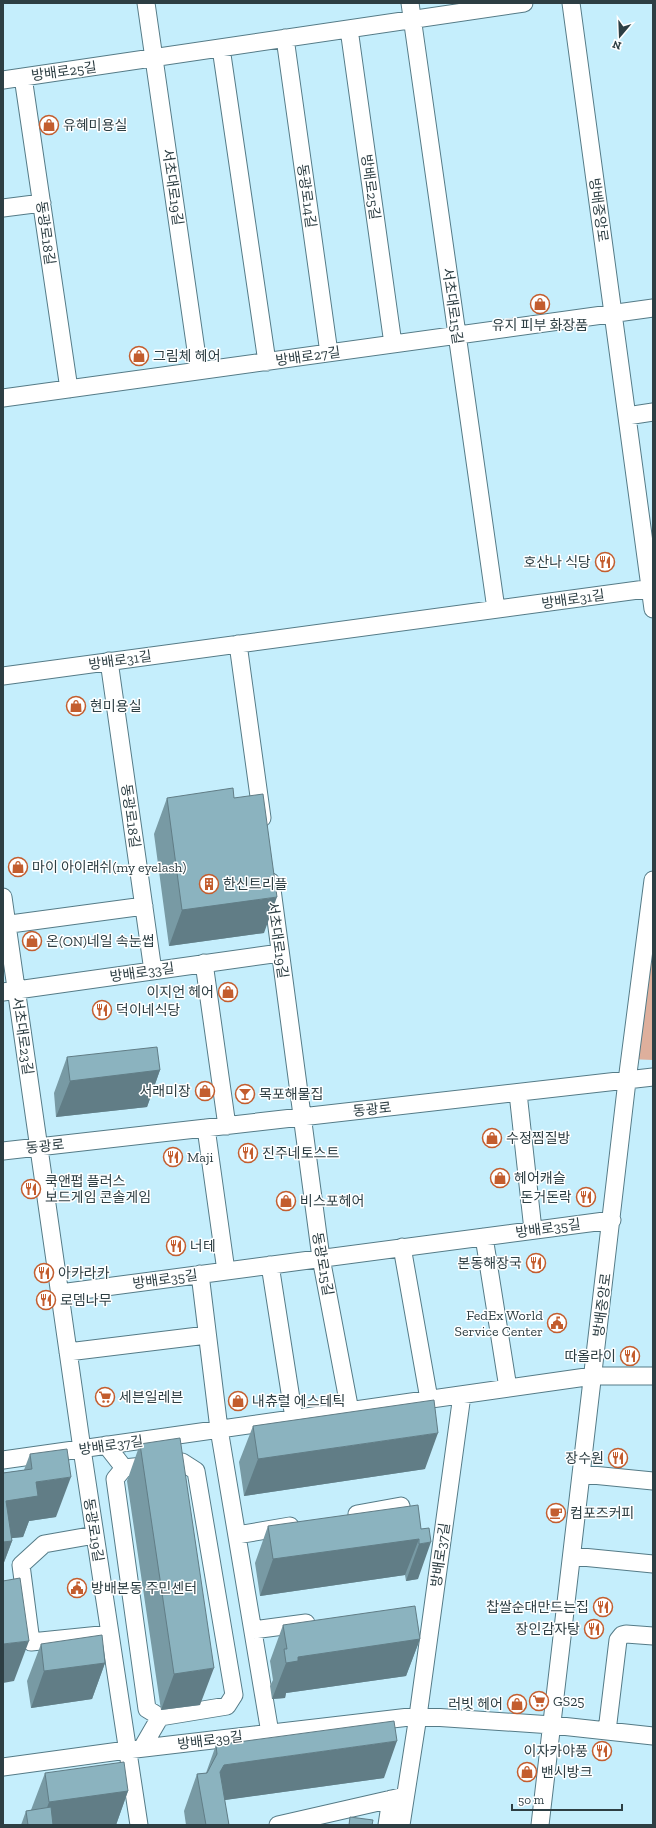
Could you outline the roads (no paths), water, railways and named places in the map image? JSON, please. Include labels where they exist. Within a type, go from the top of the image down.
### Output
[{"type":"street","name":"서초대로19길","points":[[146,3],[199,371]]},
{"type":"street","name":"방배로25길","points":[[3,80],[349,29],[411,11],[524,3]]},
{"type":"street","name":"방배중앙로","points":[[571,3],[652,588],[653,609]]},
{"type":"street","name":"서초대로15길","points":[[411,11],[496,609]]},
{"type":"street","name":"방배로25길","points":[[349,29],[393,344]]},
{"type":"street","name":"동광로14길","points":[[285,38],[329,353]]},
{"type":"street","points":[[221,48],[267,362]]},
{"type":"street","name":"동광로18길","points":[[23,77],[69,389]]},
{"type":"street","points":[[3,208],[42,203]]},
{"type":"street","name":"방배로27길","points":[[3,398],[653,308]]},
{"type":"street","points":[[627,416],[653,412]]},
{"type":"street","name":"방배로31길","points":[[3,676],[652,588]]},
{"type":"street","points":[[238,644],[264,832]]},
{"type":"street","name":"동광로18길","points":[[109,661],[153,971]]},
{"type":"street","name":"서초대로19길","points":[[269,868],[301,1117]]},
{"type":"street","name":"방배중앙로","points":[[540,1825],[612,1220],[627,1080],[653,880]]},
{"type":"street","name":"서초대로23길","points":[[3,897],[10,991],[39,1147]]},
{"type":"street","points":[[5,925],[144,906]]},
{"type":"street","name":"방배로33길","points":[[10,991],[280,953]]},
{"type":"street","points":[[204,963],[226,1126]]},
{"type":"street","name":"동광로","points":[[3,1151],[653,1077]]},
{"type":"street","points":[[518,1093],[534,1230]]},
{"type":"street","name":"동광로15길","points":[[301,1117],[321,1258],[350,1411]]},
{"type":"street","points":[[206,1128],[226,1271]]},
{"type":"street","name":"동광로19길","points":[[39,1147],[110,1634],[135,1749],[139,1825]]},
{"type":"street","name":"방배로35길","points":[[60,1293],[612,1220]]},
{"type":"street","points":[[484,1237],[508,1388]]},
{"type":"street","points":[[402,1248],[428,1400]]},
{"type":"street","points":[[270,1265],[294,1418]]},
{"type":"street","points":[[200,1274],[219,1429],[270,1733]]},
{"type":"street","points":[[68,1352],[207,1334]]},
{"type":"street","name":"방배로37길","points":[[3,1460],[593,1376],[653,1376]]},
{"type":"street","name":"방배로37길","points":[[418,1716],[462,1394]]},
{"type":"street","points":[[106,1445],[124,1468]]},
{"type":"street","points":[[182,1462],[196,1471],[234,1695],[227,1706],[160,1717],[147,1709],[115,1479],[124,1468],[182,1462]]},
{"type":"street","points":[[582,1474],[653,1481]]},
{"type":"street","points":[[338,1517],[400,1506]]},
{"type":"street","points":[[237,1535],[307,1523]]},
{"type":"street","points":[[95,1535],[44,1544],[21,1565],[31,1642],[110,1634]]},
{"type":"street","points":[[572,1556],[653,1564]]},
{"type":"street","points":[[253,1630],[321,1621]]},
{"type":"street","points":[[607,1731],[618,1640],[622,1635],[626,1634],[653,1636]]},
{"type":"street","points":[[387,1825],[398,1798],[418,1716]]},
{"type":"street","name":"방배로39길","points":[[3,1767],[135,1749],[418,1716],[552,1724],[653,1736]]},
{"type":"street","points":[[135,1749],[160,1717]]},
{"type":"street","points":[[278,1825],[398,1798]]},
{"type":"street","points":[[398,1798],[401,1825]]},
{"type":"place","name":"유혜미용실","points":[[49,125]]},
{"type":"place","name":"유지 피부 화장품","points":[[540,304]]},
{"type":"place","name":"그림체 헤어","points":[[139,356]]},
{"type":"place","name":"호산나 식당","points":[[605,562]]},
{"type":"place","name":"현미용실","points":[[76,706]]},
{"type":"place","name":"마이 아이래쉬(my eyelash)","points":[[18,867]]},
{"type":"place","name":"한신트리플","points":[[209,884]]},
{"type":"place","name":"온(ON)네일 속눈썹","points":[[32,941]]},
{"type":"place","name":"이지언 헤어","points":[[228,992]]},
{"type":"place","name":"덕이네식당","points":[[102,1010]]},
{"type":"place","name":"서래미장","points":[[205,1091]]},
{"type":"place","name":"목포해물집","points":[[245,1094]]},
{"type":"place","name":"수정찜질방","points":[[492,1138]]},
{"type":"place","name":"진주네토스트","points":[[248,1153]]},
{"type":"place","name":"Maji","points":[[173,1157]]},
{"type":"place","name":"헤어캐슬","points":[[500,1178]]},
{"type":"place","name":"쿡앤펍 플러스 보드게임 콘솔게임","points":[[31,1189]]},
{"type":"place","name":"돈거돈락","points":[[586,1197]]},
{"type":"place","name":"비스포헤어","points":[[286,1201]]},
{"type":"place","name":"너테","points":[[176,1246]]},
{"type":"place","name":"본동해장국","points":[[536,1263]]},
{"type":"place","name":"아카라카","points":[[44,1273]]},
{"type":"place","name":"로뎀나무","points":[[46,1300]]},
{"type":"place","name":"FedEx World Service Center","points":[[557,1323]]},
{"type":"place","name":"따올라이","points":[[630,1356]]},
{"type":"place","name":"세븐일레븐","points":[[105,1397]]},
{"type":"place","name":"내츄럴 에스테틱","points":[[238,1401]]},
{"type":"place","name":"장수원","points":[[618,1458]]},
{"type":"place","name":"컴포즈커피","points":[[556,1513]]},
{"type":"place","name":"방배본동 주민센터","points":[[77,1588]]},
{"type":"place","name":"찹쌀순대만드는집","points":[[603,1607]]},
{"type":"place","name":"장인감자탕","points":[[594,1629]]},
{"type":"place","name":"GS25","points":[[539,1701]]},
{"type":"place","name":"러빗 헤어","points":[[517,1704]]},
{"type":"place","name":"이자카야풍","points":[[602,1751]]},
{"type":"place","name":"밴시방크","points":[[527,1772]]}]
